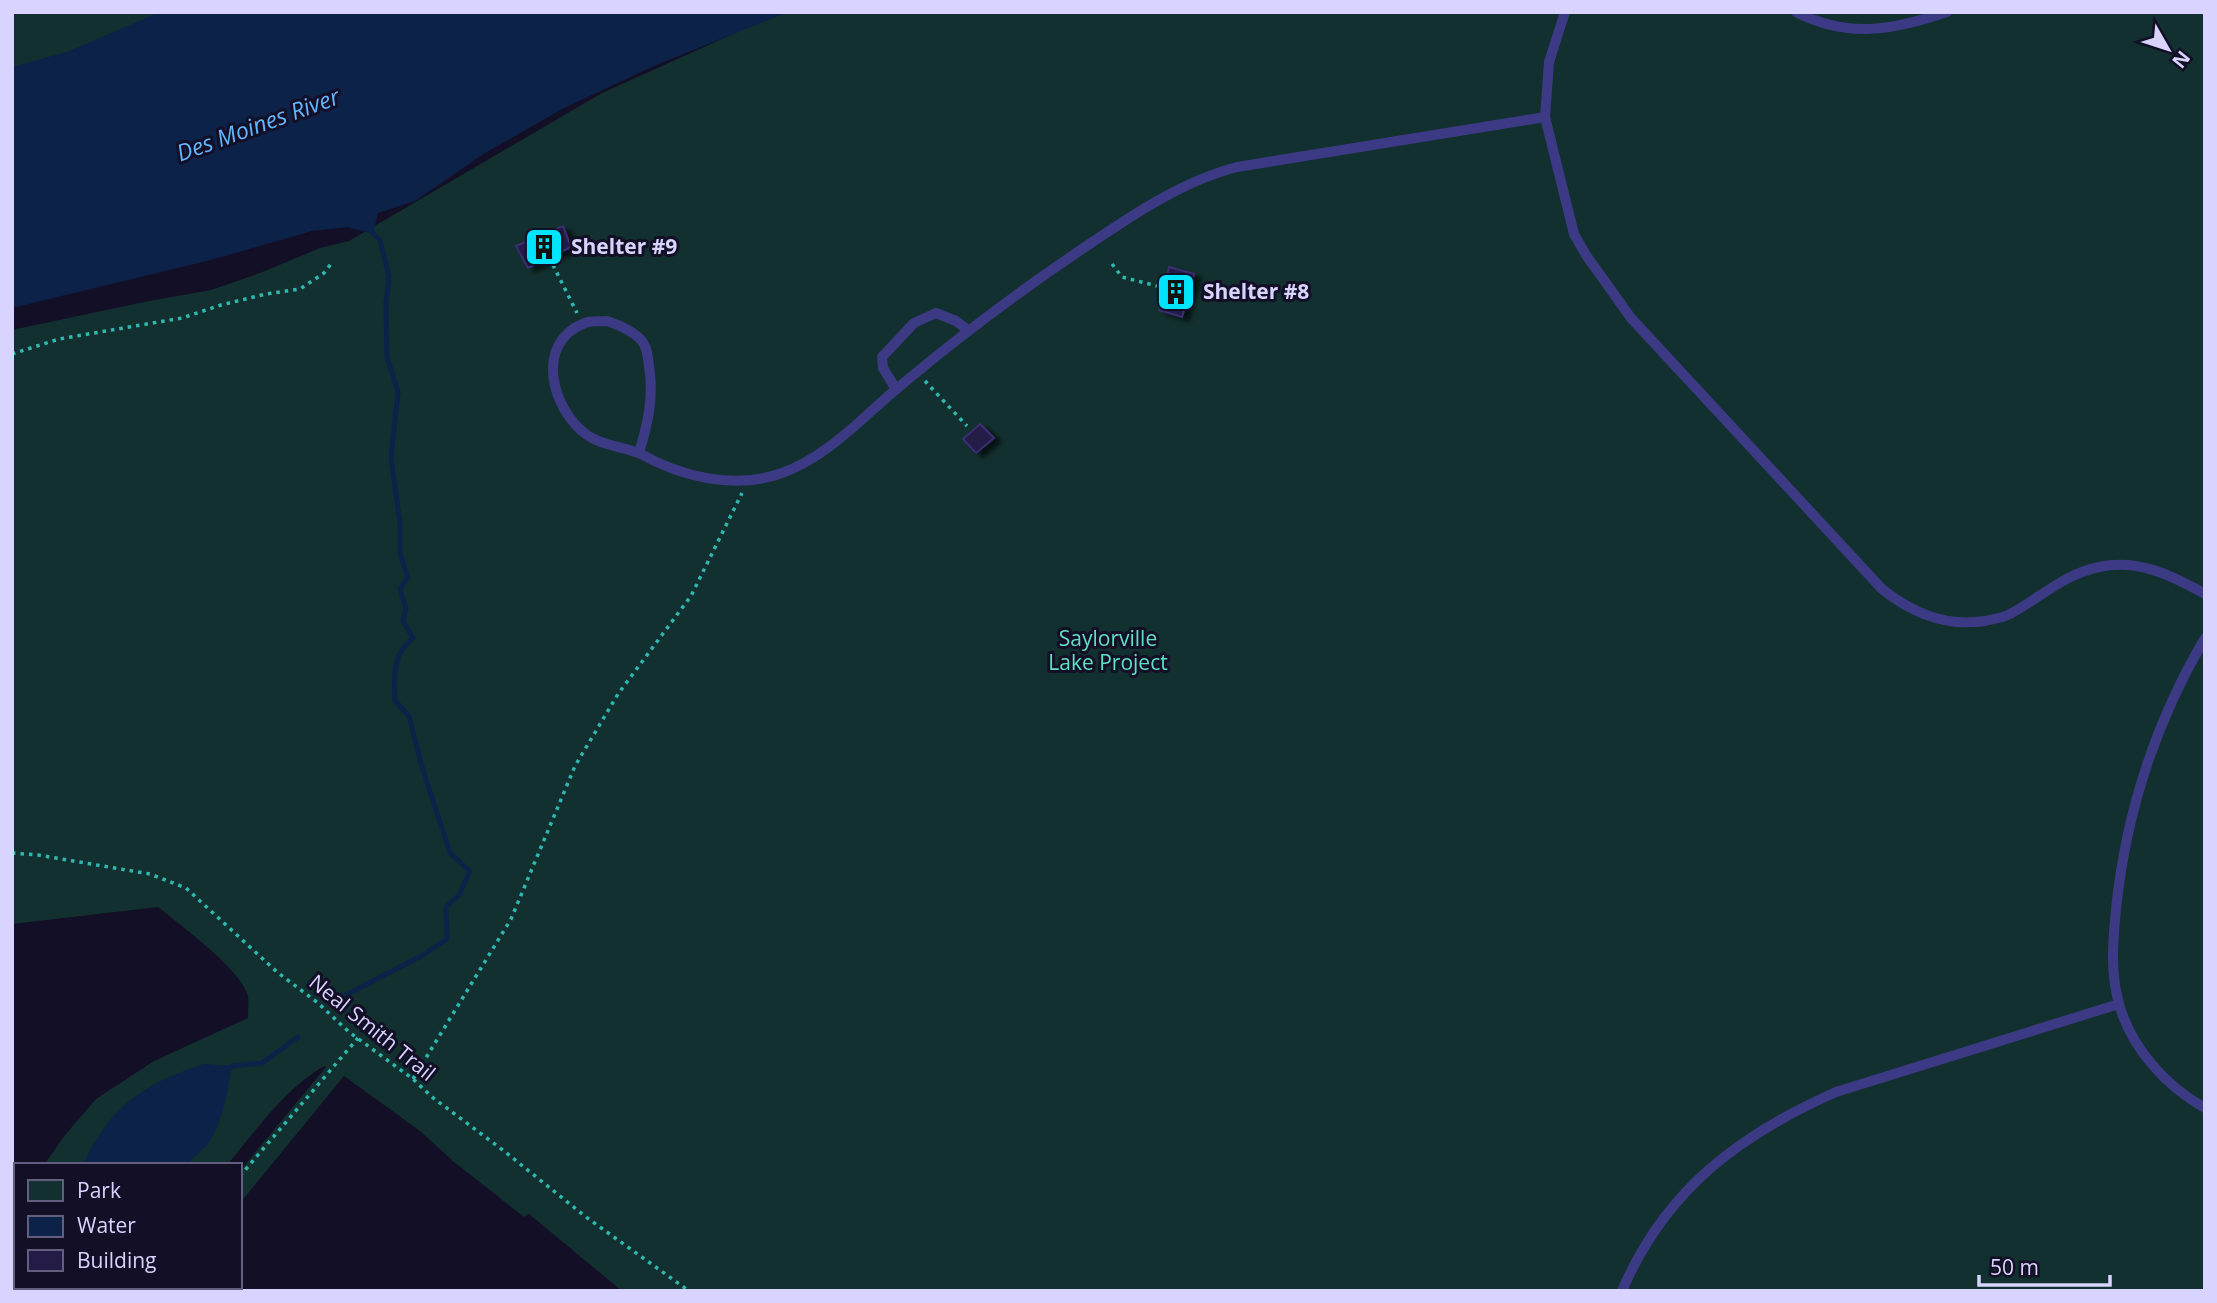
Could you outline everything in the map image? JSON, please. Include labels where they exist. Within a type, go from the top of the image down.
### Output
[{"type":"lane","points":[[1565,12],[1549,62],[1545,117],[1574,233],[1586,255],[1631,318],[1882,589],[1901,604],[1924,615],[1948,622],[1973,623],[2009,615],[2066,577],[2101,566],[2143,567],[2173,576],[2205,594]]},
{"type":"lane","points":[[1796,12],[1815,22],[1846,29],[1880,30],[1947,12]]},
{"type":"lane","points":[[639,453],[650,418],[653,387],[644,347],[641,340],[624,327],[607,321],[586,322],[568,334],[556,350],[552,381],[559,403],[587,435],[639,453],[664,467],[703,477],[746,481],[781,473],[817,456],[969,331],[1106,233],[1172,194],[1217,172],[1545,117]]},
{"type":"lane","points":[[896,389],[883,368],[882,358],[914,323],[936,313],[946,315],[969,331]]},
{"type":"lane","points":[[2205,638],[2166,716],[2137,792],[2120,867],[2112,964],[2119,1004],[2141,1050],[2165,1079],[2205,1108]]},
{"type":"lane","points":[[1622,1291],[1647,1243],[1671,1208],[1699,1176],[1756,1132],[1785,1115],[1836,1092],[2119,1004]]},
{"type":"path","points":[[12,354],[59,339],[182,318],[220,305],[300,289],[324,273],[331,264]]},
{"type":"path","points":[[1112,264],[1122,277],[1157,286]]},
{"type":"path","points":[[553,265],[582,325]]},
{"type":"path","points":[[917,372],[967,426]]},
{"type":"path","points":[[412,1079],[511,919],[575,766],[618,694],[691,596],[740,500],[746,481]]},
{"type":"path","name":"Neal Smith Trail","points":[[12,853],[150,874],[186,888],[277,972],[358,1038],[586,1217],[689,1291]]},
{"type":"path","points":[[242,1174],[301,1108],[358,1038]]},
{"type":"green space","points":[[12,12],[230,12],[12,77]]},
{"type":"green space","name":"Saylorville Lake Project","points":[[782,12],[2205,12],[2205,1291],[622,1291],[529,1214],[524,1217],[454,1162],[420,1131],[344,1076],[242,1201],[242,1169],[326,1067],[324,1066],[284,1098],[229,1163],[45,1163],[96,1099],[154,1061],[248,1018],[248,996],[243,985],[223,961],[158,907],[12,924],[12,330],[211,290],[320,248],[349,241],[602,93]]},
{"type":"green space","points":[[14,1234],[14,1289],[124,1289],[12,1291]]},
{"type":"water","name":"Des Moines River","points":[[160,12],[788,12],[656,65],[564,108],[485,153],[415,201],[378,213],[373,234],[348,227],[312,231],[211,260],[12,308],[12,67],[67,52]]},
{"type":"water","points":[[204,1064],[232,1066],[217,1127],[207,1145],[189,1163],[84,1163],[93,1144],[117,1112],[147,1089]]},
{"type":"building","name":"Shelter #9","points":[[563,226],[571,247],[528,268],[516,246]]},
{"type":"building","name":"Shelter #8","points":[[1169,267],[1194,274],[1182,317],[1159,310]]},
{"type":"building","points":[[980,424],[994,438],[976,453],[963,439]]},
{"type":"waterway","points":[[342,997],[423,955],[447,939],[446,907],[459,895],[470,871],[450,853],[422,767],[409,716],[395,701],[396,666],[401,651],[413,638],[403,621],[406,609],[400,589],[408,577],[400,554],[400,524],[391,457],[398,392],[387,357],[386,304],[389,277],[380,240],[369,229]]},
{"type":"waterway","points":[[228,1071],[232,1066],[262,1063],[298,1037]]},
{"type":"place","name":"Shelter #9","points":[[544,247]]},
{"type":"place","name":"Shelter #8","points":[[1176,292]]}]
